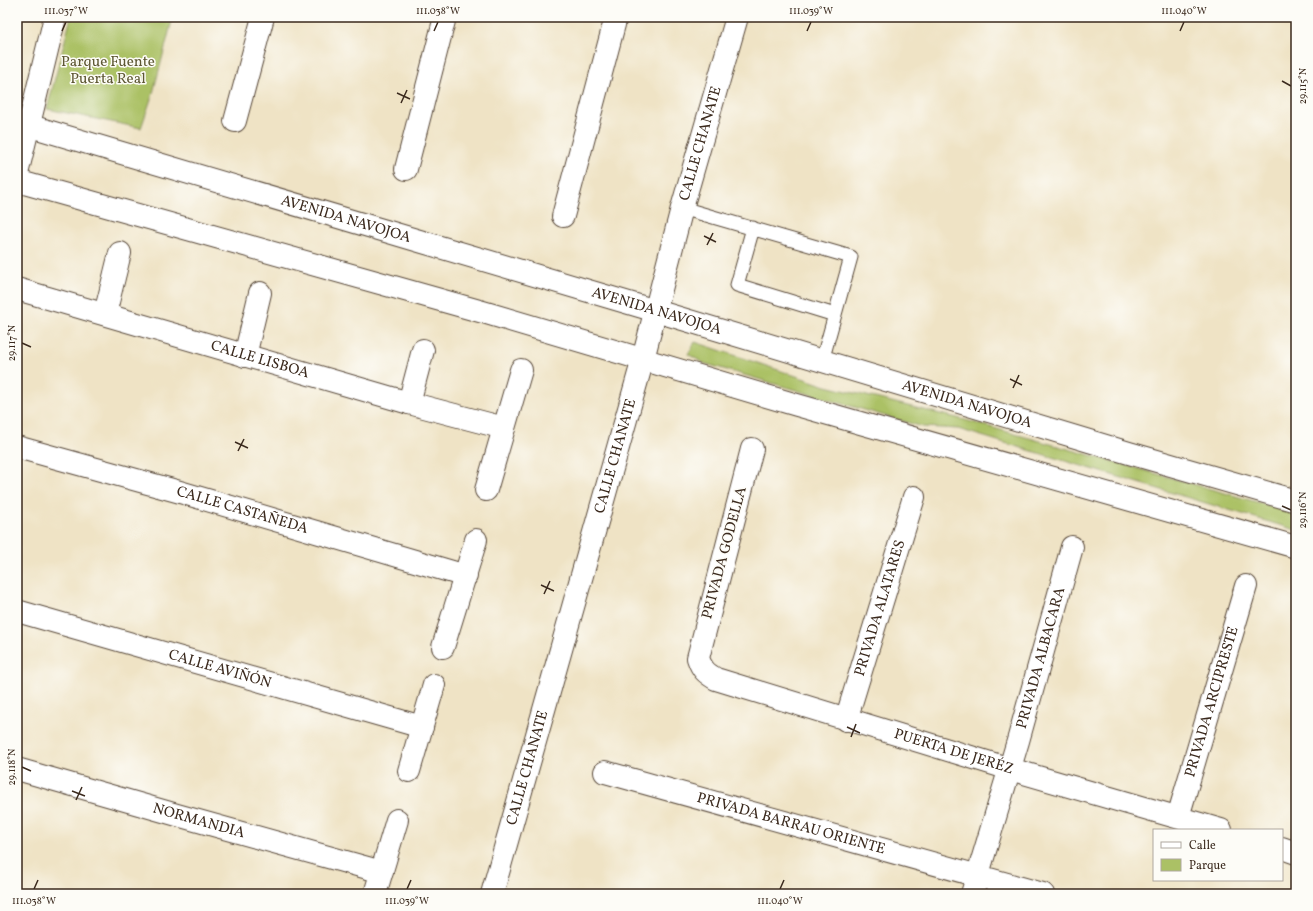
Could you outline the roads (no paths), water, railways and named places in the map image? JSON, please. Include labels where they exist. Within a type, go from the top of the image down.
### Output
[{"type":"street","points":[[17,174],[23,124],[55,17]]},
{"type":"street","points":[[234,120],[263,17]]},
{"type":"street","points":[[406,169],[445,17]]},
{"type":"street","points":[[563,216],[616,17]]},
{"type":"street","name":"CALLE CHANATE","points":[[492,894],[643,359],[682,208],[737,17]]},
{"type":"street","name":"AVENIDA NAVOJOA","points":[[23,124],[822,360],[1129,454],[1296,501]]},
{"type":"street","points":[[17,181],[483,312],[797,405],[1296,547]]},
{"type":"street","points":[[105,314],[120,253]]},
{"type":"street","name":"CALLE LISBOA","points":[[17,289],[244,356],[409,403],[504,428]]},
{"type":"street","points":[[244,356],[260,293]]},
{"type":"street","points":[[409,403],[423,350]]},
{"type":"street","points":[[486,490],[521,370]]},
{"type":"street","name":"CALLE CASTAÑEDA","points":[[17,447],[180,492],[466,576]]},
{"type":"street","name":"PRIVADA GODELLA","points":[[698,658],[752,449]]},
{"type":"street","name":"PRIVADA ALATARES","points":[[846,720],[914,497]]},
{"type":"street","points":[[444,647],[476,540]]},
{"type":"street","name":"PRIVADA ALBACARA","points":[[975,885],[1010,769],[1072,547]]},
{"type":"street","name":"PRIVADA ARCIPRESTE","points":[[1178,817],[1246,586]]},
{"type":"street","name":"CALLE AVIÑÓN","points":[[17,611],[422,727]]},
{"type":"street","name":"PUERTA DE JERÉZ","points":[[698,658],[701,668],[716,679],[846,720],[1218,829]]},
{"type":"street","points":[[409,771],[434,685]]},
{"type":"street","name":"NORMANDIA","points":[[17,769],[382,872]]},
{"type":"street","name":"PRIVADA BARRAU ORIENTE","points":[[605,772],[975,885],[1044,894]]},
{"type":"street","points":[[375,894],[397,820]]},
{"type":"street","points":[[1283,848],[1296,853]]},
{"type":"lane","points":[[682,208],[851,257],[822,360]]},
{"type":"lane","points":[[754,228],[737,285],[835,315]]},
{"type":"park label","name":"Parque Fuente Puerta Real","points":[[108,70]]}]
